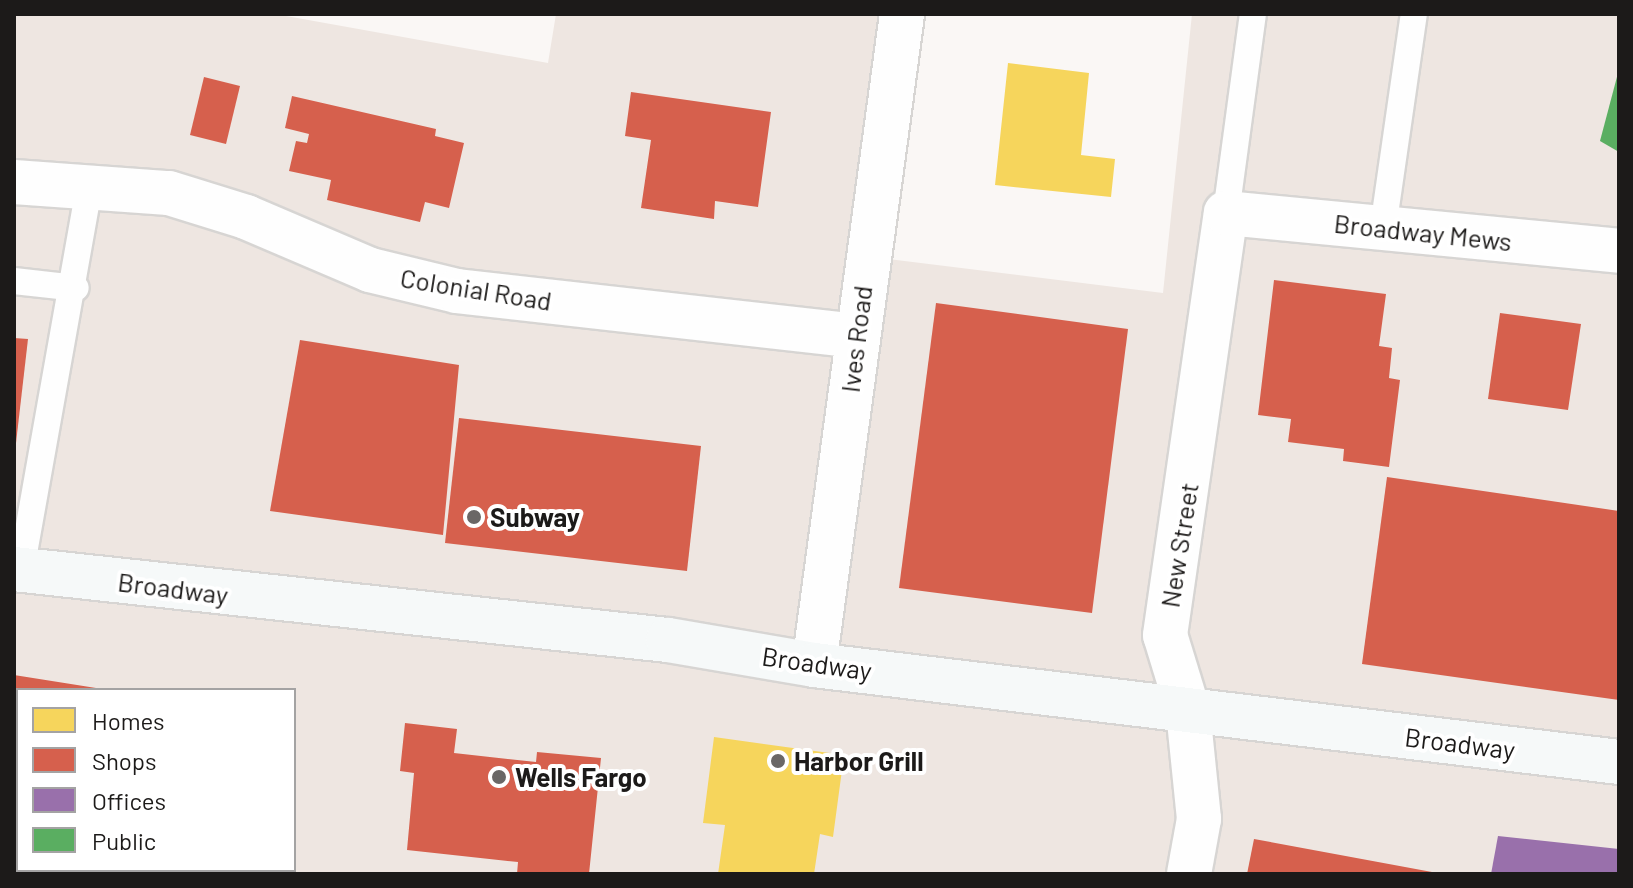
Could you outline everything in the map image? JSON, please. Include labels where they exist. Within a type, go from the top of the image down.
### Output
[{"type":"main road","name":"Broadway","points":[[17,570],[668,640],[814,665],[1619,762]]},
{"type":"street","name":"Ives Road","points":[[814,665],[856,336],[902,14]]},
{"type":"street","name":"Colonial Road","points":[[14,182],[169,193],[246,217],[370,270],[457,291],[856,336]]},
{"type":"street","name":"Broadway Mews","points":[[1226,213],[1619,251]]},
{"type":"street","name":"New Street","points":[[1189,874],[1199,819],[1188,710],[1165,635],[1226,213]]},
{"type":"lane","points":[[1226,213],[1253,14]]},
{"type":"lane","points":[[1383,228],[1414,14]]},
{"type":"lane","points":[[17,570],[76,288],[89,187]]},
{"type":"lane","points":[[14,281],[76,288]]},
{"type":"shaded area","points":[[14,14],[275,14],[548,63],[556,14],[892,14],[864,256],[1163,293],[1192,14],[1619,14],[1619,874],[14,874]]},
{"type":"building: Homes","points":[[1008,63],[1089,73],[1081,155],[1115,159],[1111,197],[995,185]]},
{"type":"building: Homes","points":[[714,737],[844,755],[833,837],[820,834],[814,874],[718,874],[725,825],[703,823]]},
{"type":"building: Shops","points":[[204,77],[240,86],[226,144],[190,135]]},
{"type":"building: Shops","points":[[631,92],[771,112],[758,207],[715,201],[714,219],[641,208],[651,140],[625,136]]},
{"type":"building: Shops","points":[[292,96],[436,129],[435,136],[464,143],[449,208],[425,202],[420,222],[327,200],[331,180],[289,171],[296,141],[307,143],[309,134],[285,128]]},
{"type":"building: Shops","points":[[1274,280],[1386,294],[1379,346],[1392,348],[1389,378],[1400,380],[1389,467],[1343,461],[1344,449],[1288,442],[1291,419],[1258,415]]},
{"type":"building: Shops","points":[[936,303],[1128,329],[1092,613],[899,588]]},
{"type":"building: Shops","points":[[1500,313],[1581,324],[1568,410],[1488,399]]},
{"type":"building: Shops","points":[[14,338],[28,339],[16,443],[14,443]]},
{"type":"building: Shops","points":[[300,340],[459,365],[443,535],[270,511]]},
{"type":"building: Shops","points":[[459,418],[701,446],[687,571],[445,543]]},
{"type":"building: Shops","points":[[1387,477],[1619,511],[1619,700],[1362,664]]},
{"type":"building: Shops","points":[[14,675],[96,688],[16,688],[16,750]]},
{"type":"building: Shops","points":[[405,723],[457,729],[454,753],[536,762],[537,752],[601,758],[589,874],[517,874],[518,862],[407,850],[414,773],[400,771]]},
{"type":"building: Shops","points":[[1254,839],[1432,872],[1247,874]]},
{"type":"building: Offices","points":[[1498,836],[1619,849],[1619,874],[1491,874]]},
{"type":"building: Public","points":[[1619,74],[1619,152],[1600,141]]},
{"type":"place","name":"Subway","points":[[474,517]]},
{"type":"place","name":"Harbor Grill","points":[[778,761]]},
{"type":"place","name":"Wells Fargo","points":[[499,777]]}]
